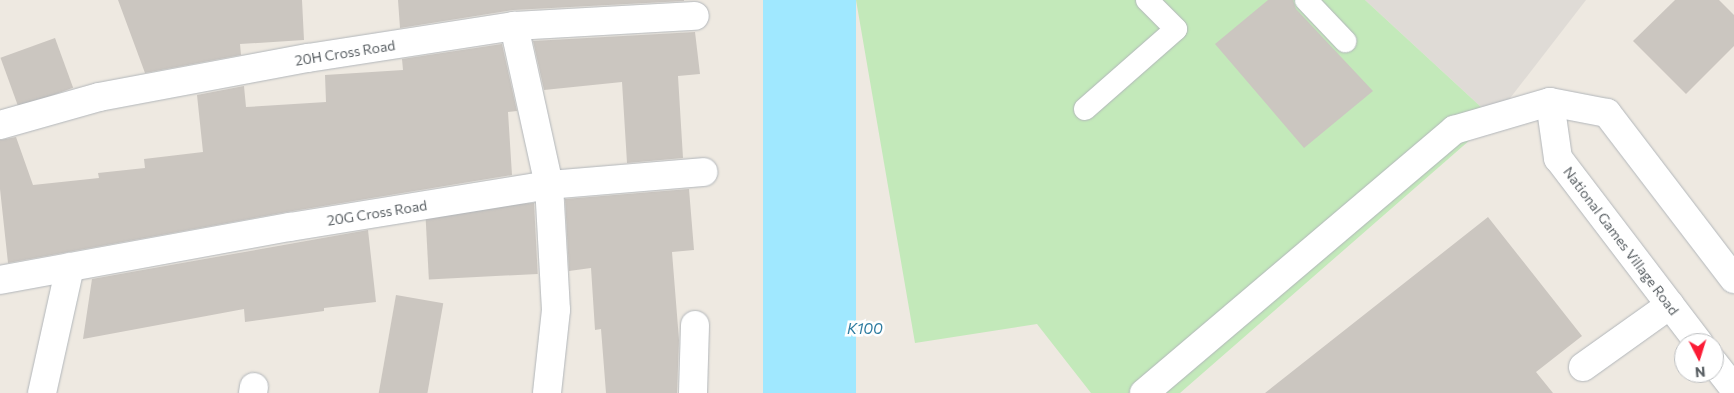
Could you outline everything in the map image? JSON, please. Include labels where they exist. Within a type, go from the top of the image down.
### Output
[{"type":"street","name":"20H Cross Road","points":[[0,125],[100,97],[308,58],[514,26],[695,16]]},
{"type":"street","points":[[514,26],[549,185],[556,310],[547,393]]},
{"type":"street","points":[[1144,393],[1454,130],[1550,102],[1607,113],[1734,279]]},
{"type":"street","name":"National Games Village Road","points":[[1550,102],[1558,158],[1691,333]]},
{"type":"street","name":"20G Cross Road","points":[[0,280],[549,185],[703,172]]},
{"type":"street","points":[[42,393],[70,267]]},
{"type":"street","points":[[1583,367],[1670,305]]},
{"type":"street","points":[[693,393],[695,325]]},
{"type":"street","points":[[1724,376],[1734,389]]},
{"type":"lane","points":[[1085,109],[1176,29],[1147,0]]},
{"type":"lane","points":[[1306,0],[1345,41]]},
{"type":"shaded area","points":[[1365,0],[1586,0],[1494,119]]},
{"type":"green space","points":[[856,0],[1365,0],[1494,119],[1180,393],[1091,393],[1037,324],[915,343]]},
{"type":"water","name":"K100","points":[[763,0],[856,0],[856,393],[763,393]]},
{"type":"building","points":[[118,0],[302,0],[304,40],[240,44],[241,55],[145,73]]},
{"type":"building","points":[[398,0],[684,1],[513,10],[400,28]]},
{"type":"building","points":[[1268,0],[1293,0],[1296,9],[1373,91],[1304,148],[1215,44]]},
{"type":"building","points":[[1675,0],[1719,0],[1734,15],[1734,46],[1686,94],[1633,41]]},
{"type":"building","points":[[695,32],[700,74],[678,76],[683,158],[627,163],[622,82],[544,90],[533,41]]},
{"type":"building","points":[[55,38],[73,88],[19,108],[0,58]]},
{"type":"building","points":[[502,44],[517,111],[508,112],[512,175],[287,212],[8,263],[0,189],[0,140],[16,137],[33,185],[99,178],[98,173],[145,168],[144,159],[203,152],[197,95],[244,86],[246,107],[326,102],[325,75],[403,70],[402,59]]},
{"type":"building","points":[[689,189],[694,250],[672,252],[679,340],[677,393],[606,393],[601,329],[595,330],[591,268],[569,271],[565,199]]},
{"type":"building","points":[[534,203],[538,274],[429,280],[425,209]]},
{"type":"building","points":[[1488,217],[1582,336],[1536,372],[1553,393],[1265,393]]},
{"type":"building","points":[[368,230],[376,302],[324,308],[324,311],[245,322],[244,309],[83,339],[92,279]]},
{"type":"building","points":[[396,295],[443,303],[427,393],[379,393]]}]
